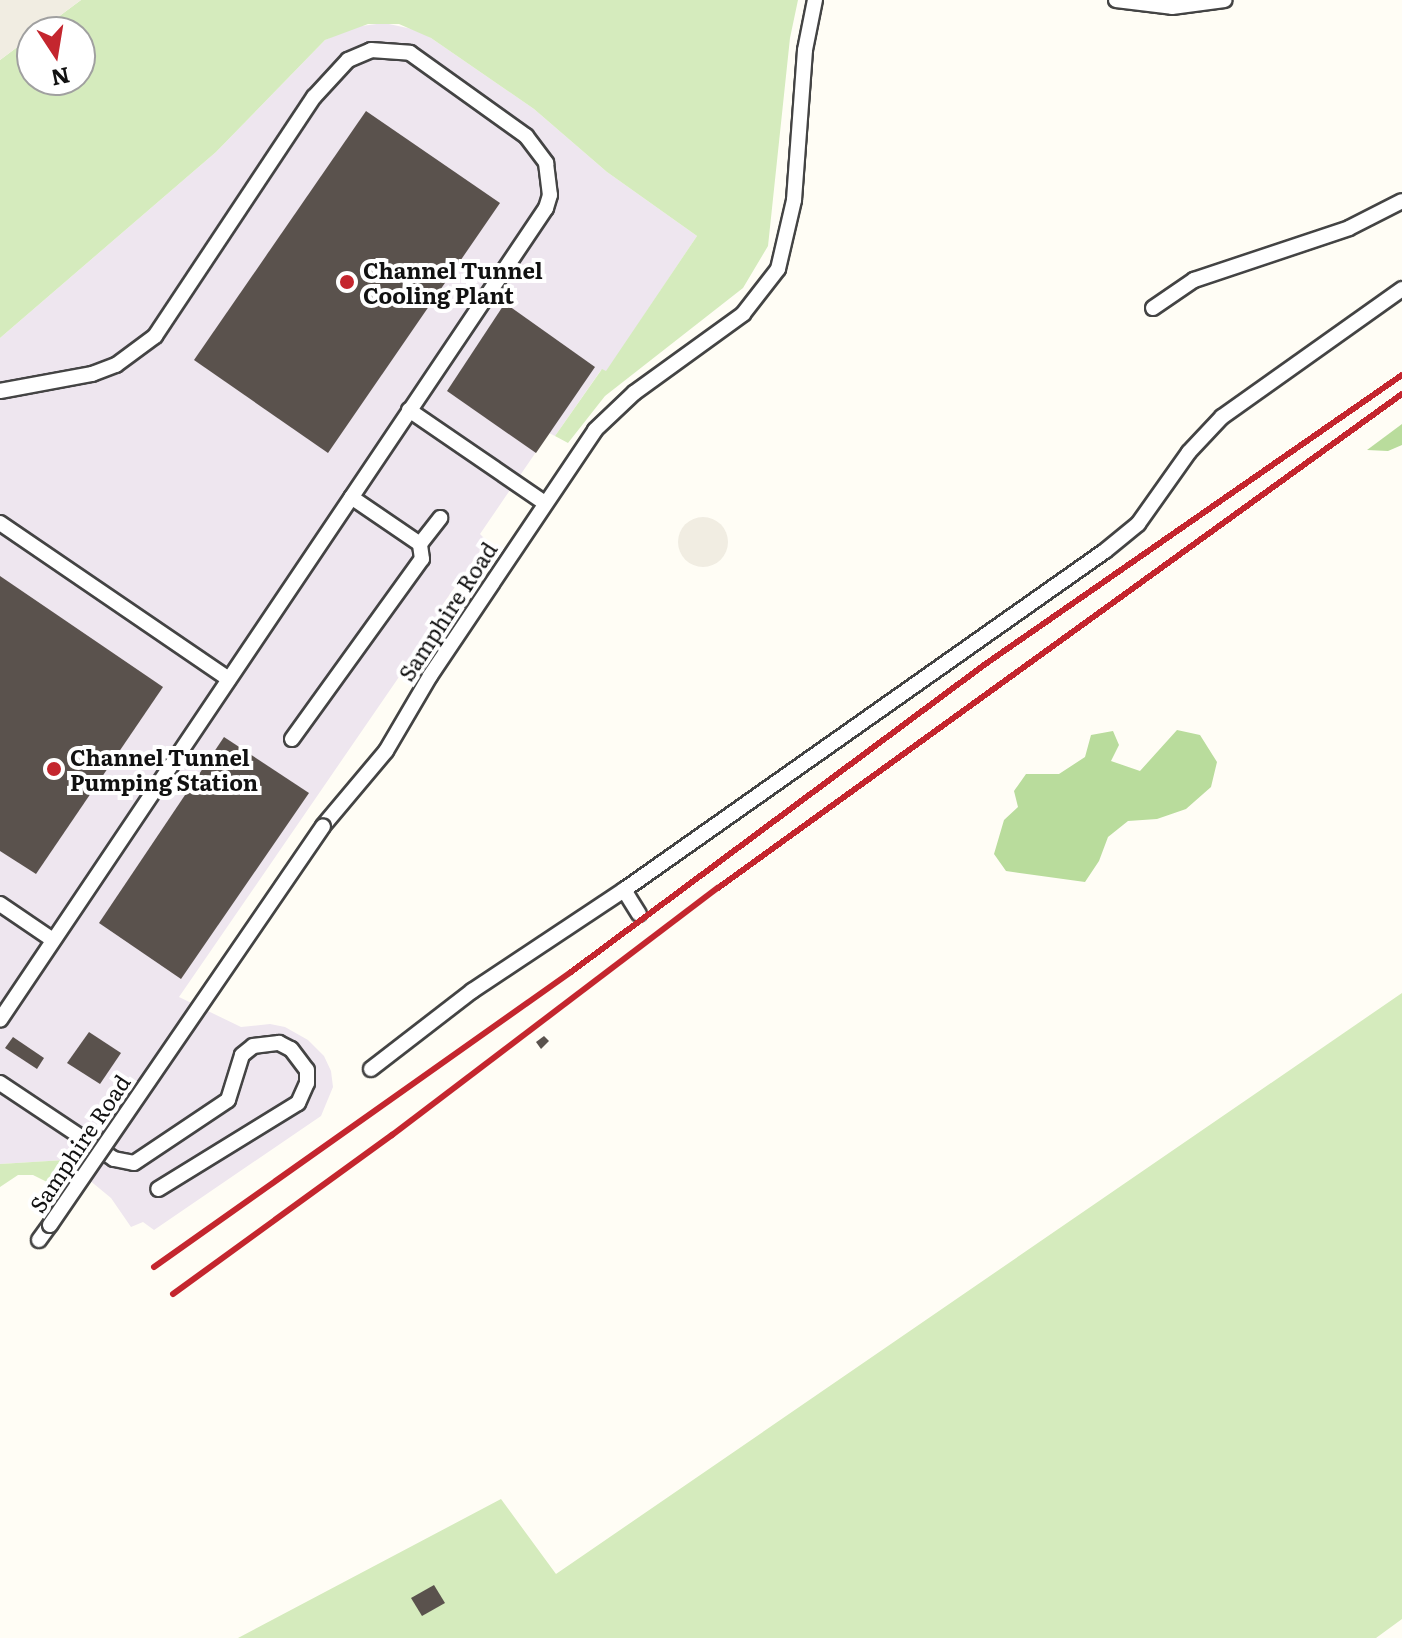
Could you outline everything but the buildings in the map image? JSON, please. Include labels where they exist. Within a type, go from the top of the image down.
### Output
[{"type":"lane","name":"Samphire Road","points":[[39,1240],[323,826],[386,751],[430,676],[581,448],[611,413],[743,314],[778,269],[792,210],[805,50],[815,0]]},
{"type":"lane","points":[[1116,0],[1172,7],[1225,0]]},
{"type":"lane","points":[[0,391],[92,374],[138,352],[155,336],[329,76],[348,60],[371,50],[390,49],[410,53],[526,136],[542,156],[550,179],[546,208],[0,1020]]},
{"type":"lane","points":[[1153,308],[1194,280],[1349,228],[1402,201]]},
{"type":"lane","points":[[371,1069],[472,991],[624,890],[1127,534],[1189,452],[1222,417],[1402,289]]},
{"type":"lane","points":[[409,410],[545,503]]},
{"type":"lane","points":[[351,497],[420,544]]},
{"type":"lane","points":[[292,739],[413,573],[422,559],[420,544],[440,518]]},
{"type":"lane","points":[[0,523],[229,679]]},
{"type":"lane","points":[[624,890],[639,914]]},
{"type":"lane","points":[[0,904],[53,940]]},
{"type":"lane","points":[[0,1083],[114,1159],[134,1163],[228,1100],[242,1055],[253,1046],[279,1043],[291,1049],[307,1070],[307,1083],[298,1103],[158,1189]]},
{"type":"shaded area","points":[[0,0],[81,0],[60,16],[16,16],[16,48],[0,60]]},
{"type":"shaded area","points":[[384,23],[417,30],[431,38],[534,109],[607,172],[697,236],[606,372],[601,370],[555,436],[549,433],[480,534],[487,541],[441,607],[445,610],[179,997],[241,1027],[270,1024],[285,1027],[308,1040],[324,1056],[331,1071],[333,1087],[321,1116],[154,1230],[143,1222],[131,1227],[111,1198],[65,1160],[0,1164],[0,338],[216,152],[325,40],[354,27]]},
{"type":"shaded area","points":[[703,517],[720,525],[728,542],[720,559],[703,567],[686,559],[678,542],[686,525]]},
{"type":"green space","points":[[81,0],[798,0],[790,38],[768,246],[743,288],[605,396],[568,443],[555,436],[602,369],[606,371],[697,236],[607,172],[534,109],[431,38],[399,24],[368,24],[325,40],[216,152],[0,338],[0,60],[16,48],[16,96],[96,96],[96,16],[60,16]]},
{"type":"green space","points":[[1402,424],[1402,445],[1388,451],[1367,450]]},
{"type":"green space","points":[[1177,730],[1200,735],[1217,762],[1211,787],[1186,809],[1157,819],[1128,821],[1108,837],[1099,861],[1085,882],[1006,871],[994,854],[1004,820],[1018,807],[1014,791],[1026,774],[1059,774],[1085,757],[1091,735],[1113,731],[1119,745],[1111,761],[1140,771]]},
{"type":"green space","points":[[1402,993],[1402,1619],[1376,1638],[238,1638],[501,1499],[556,1574]]},
{"type":"green space","points":[[65,1160],[47,1182],[33,1175],[18,1175],[0,1187],[0,1164]]},
{"type":"railway","points":[[154,1267],[571,972],[984,665],[1402,375]]},
{"type":"railway","points":[[173,1294],[392,1135],[718,888],[1402,394]]},
{"type":"place","name":"Channel Tunnel Cooling Plant","points":[[347,282]]},
{"type":"place","name":"Channel Tunnel Pumping Station","points":[[54,769]]}]
